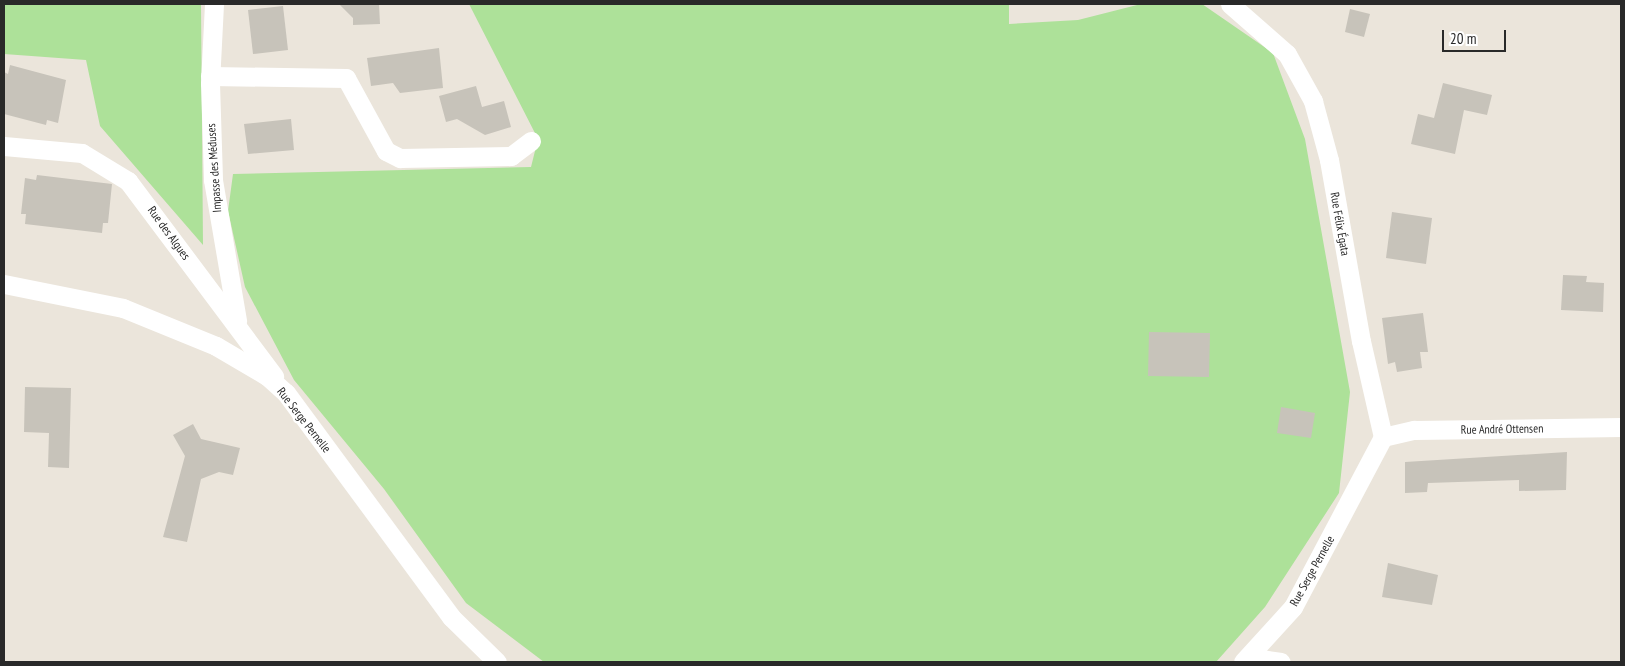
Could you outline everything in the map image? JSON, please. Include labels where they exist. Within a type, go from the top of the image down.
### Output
[{"type":"street","name":"Impasse des Méduses","points":[[214,4],[210,76],[213,180],[239,329]]},
{"type":"street","name":"Rue Félix Égata","points":[[1230,4],[1287,54],[1313,101],[1383,437]]},
{"type":"street","points":[[210,76],[346,78],[386,151],[400,158],[511,156],[531,141]]},
{"type":"street","name":"Rue des Algues","points":[[4,146],[82,154],[113,168],[142,196],[286,393]]},
{"type":"street","name":"Rue Serge Pernelle","points":[[4,284],[97,301],[161,321],[239,359],[286,393],[451,617],[496,662]]},
{"type":"street","name":"Rue André Ottensen","points":[[1383,437],[1414,430],[1621,427]]},
{"type":"street","name":"Rue Serge Pernelle","points":[[1246,660],[1293,607],[1364,469],[1383,437]]},
{"type":"street","points":[[1246,660],[1281,662]]},
{"type":"green space","points":[[4,4],[201,4],[203,245],[100,126],[86,60],[4,54]]},
{"type":"green space","points":[[469,4],[1009,4],[1009,24],[1078,20],[1141,4],[1202,4],[1273,53],[1305,139],[1350,392],[1339,493],[1265,607],[1216,662],[544,662],[466,603],[384,489],[294,380],[245,287],[228,211],[233,174],[531,167],[538,139]]},
{"type":"building","points":[[339,4],[379,4],[380,24],[353,25],[353,18]]},
{"type":"building","points":[[283,6],[288,50],[253,54],[248,10]]},
{"type":"building","points":[[1350,9],[1370,14],[1364,37],[1345,32]]},
{"type":"building","points":[[439,48],[443,88],[400,93],[393,83],[371,86],[367,58]]},
{"type":"building","points":[[10,65],[66,80],[58,123],[47,120],[46,125],[4,114],[4,72],[8,74]]},
{"type":"building","points":[[1443,83],[1492,95],[1487,115],[1464,110],[1455,154],[1411,144],[1418,114],[1434,118]]},
{"type":"building","points":[[476,86],[482,107],[504,101],[511,127],[485,135],[457,119],[446,122],[439,96]]},
{"type":"building","points":[[291,119],[294,150],[248,154],[244,124]]},
{"type":"building","points":[[37,175],[112,184],[108,223],[103,223],[102,233],[25,224],[26,214],[21,214],[25,178],[36,180]]},
{"type":"building","points":[[1392,212],[1432,218],[1426,264],[1386,258]]},
{"type":"building","points":[[1563,275],[1587,276],[1586,282],[1604,283],[1603,312],[1561,310]]},
{"type":"building","points":[[1423,313],[1428,352],[1420,352],[1422,368],[1397,372],[1395,362],[1388,364],[1382,318]]},
{"type":"building","points":[[1149,332],[1210,333],[1209,377],[1148,376]]},
{"type":"building","points":[[25,387],[71,388],[69,468],[48,467],[49,433],[24,432]]},
{"type":"building","points":[[1281,407],[1315,413],[1311,438],[1277,433]]},
{"type":"building","points":[[193,424],[201,439],[240,448],[233,475],[219,472],[201,479],[187,542],[163,537],[185,456],[173,435]]},
{"type":"building","points":[[1567,452],[1566,490],[1519,491],[1519,480],[1428,483],[1427,492],[1405,493],[1405,462]]},
{"type":"building","points":[[1388,563],[1438,575],[1432,605],[1382,597]]}]
